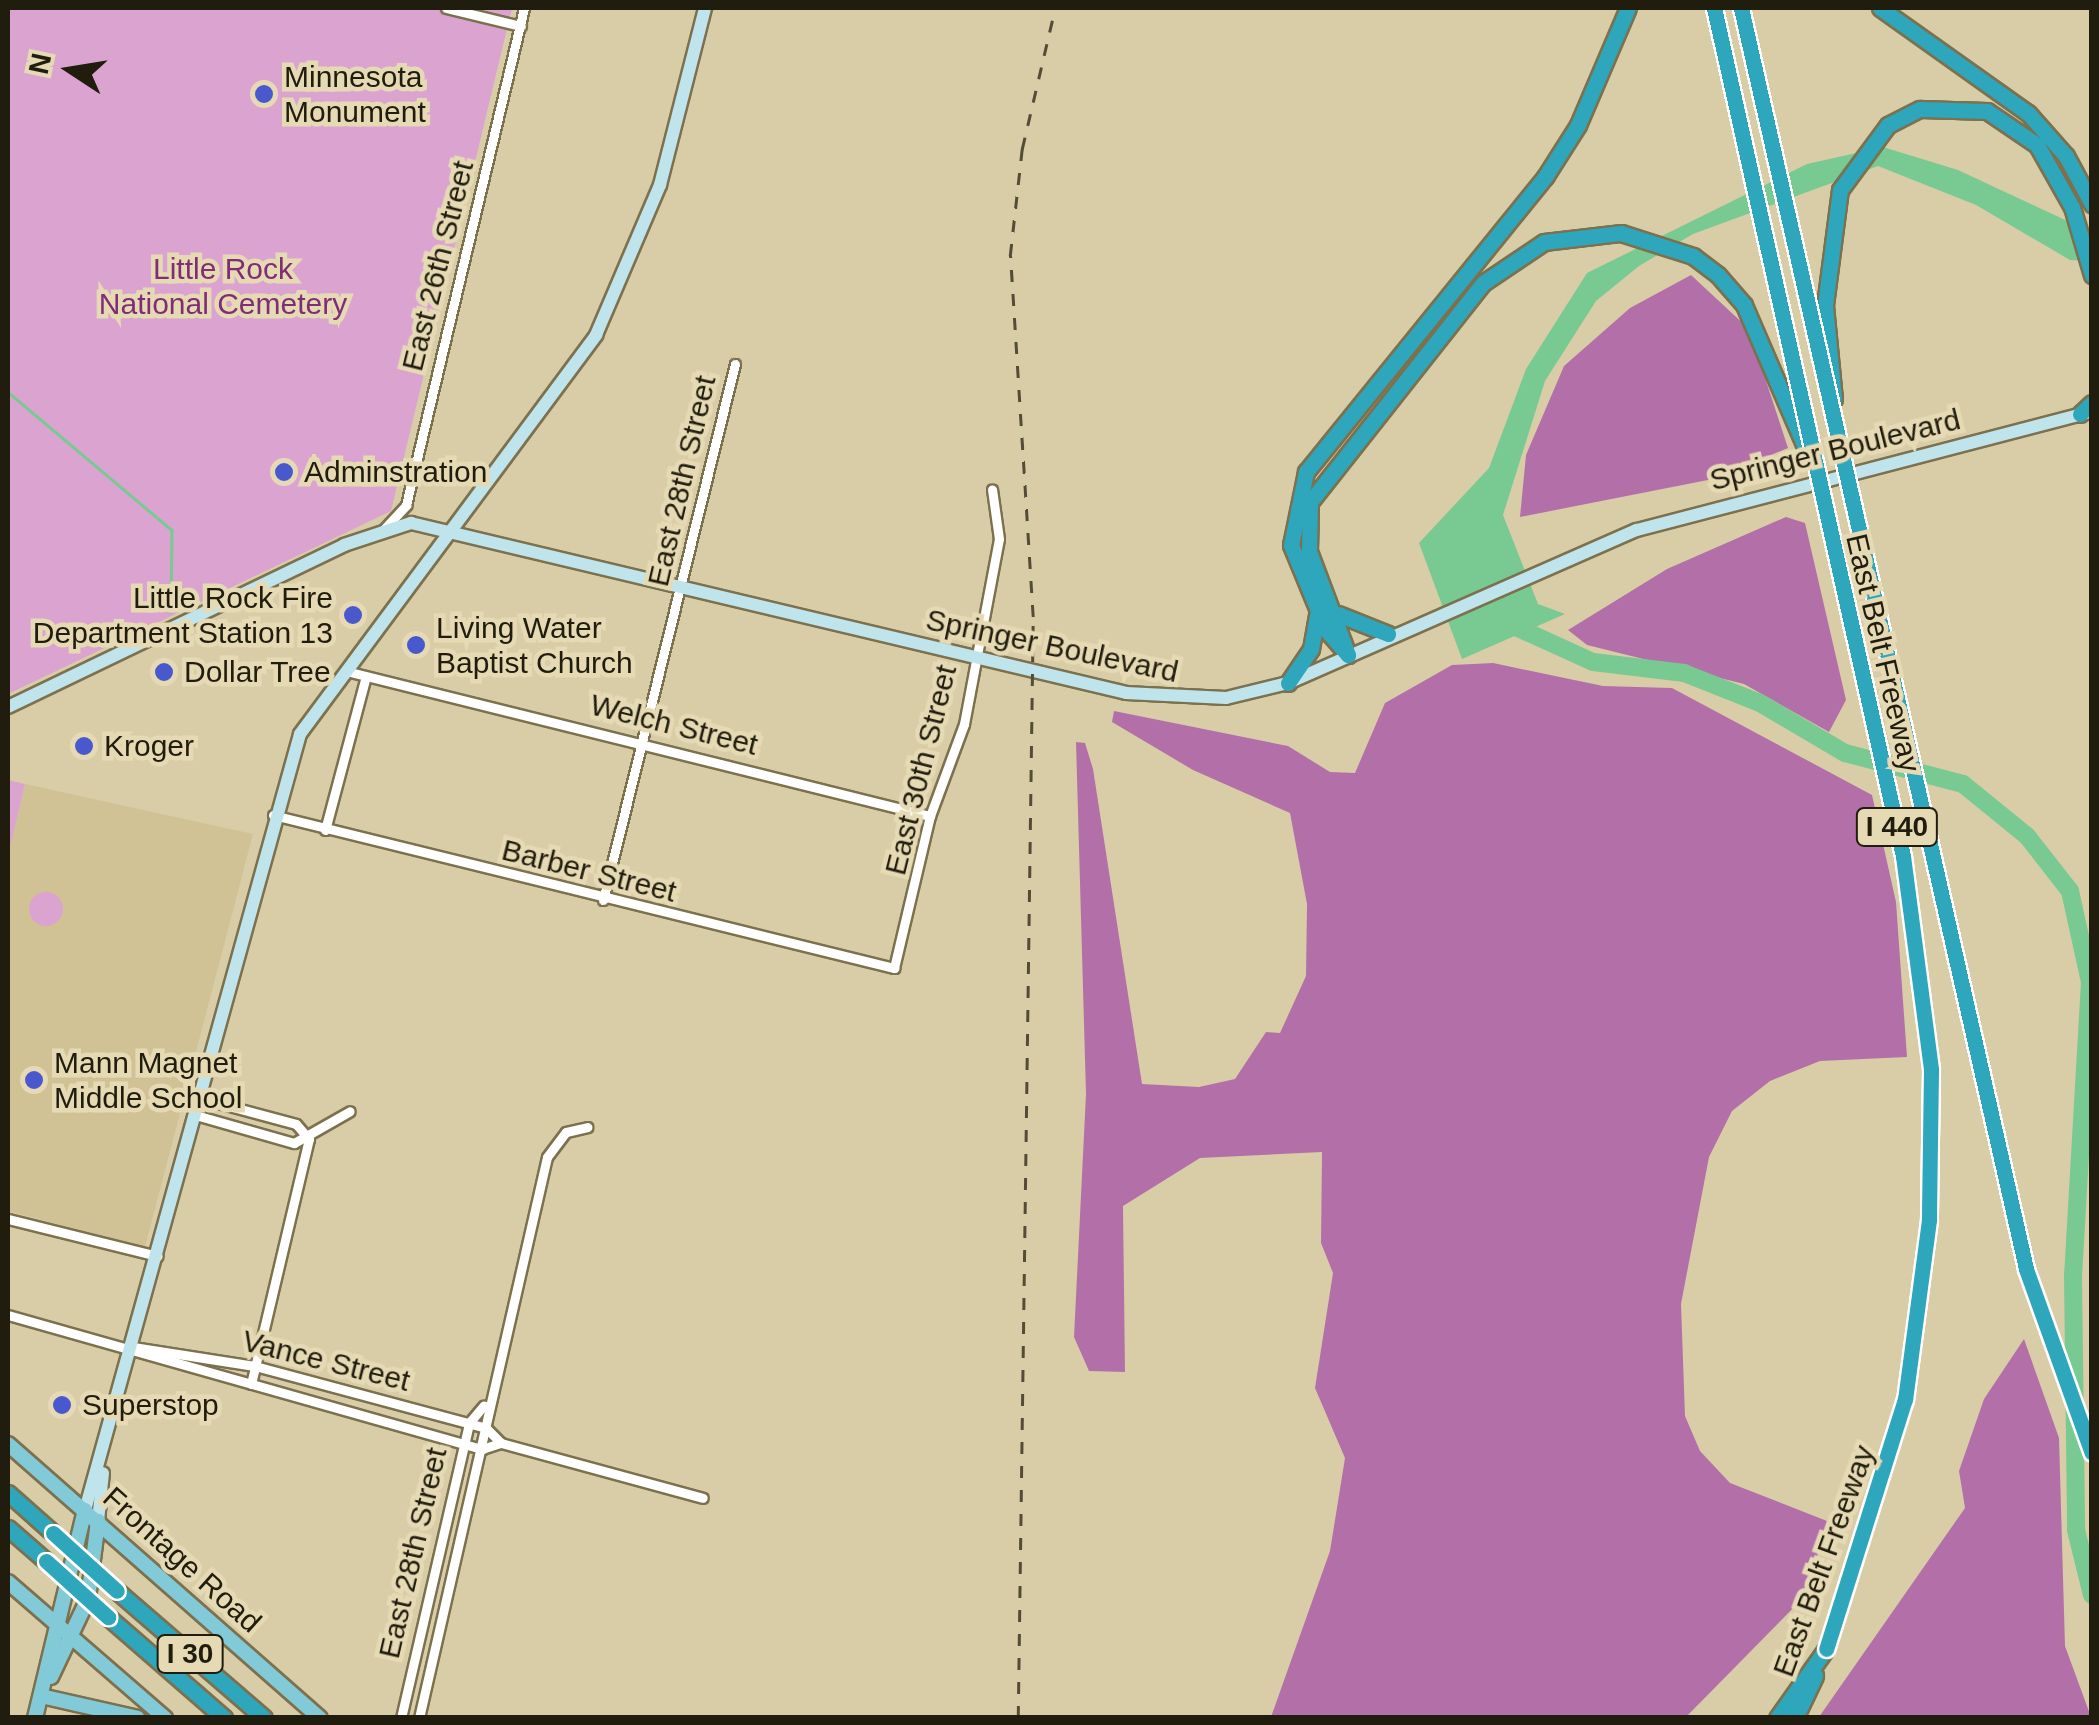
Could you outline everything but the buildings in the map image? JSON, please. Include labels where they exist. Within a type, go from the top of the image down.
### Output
[{"type":"highway","points":[[1348,655],[1317,612],[1289,525],[1306,472],[1544,177],[1578,124],[1628,8]]},
{"type":"highway","name":"East Belt Freeway","points":[[1714,8],[1810,458],[1911,899],[1932,1108],[1926,1256],[1905,1399],[1826,1649],[1795,1718]]},
{"type":"highway","name":"East Belt Freeway","points":[[1741,8],[1838,453],[2029,1280],[2092,1453]]},
{"type":"highway","points":[[1880,8],[2028,113],[2066,156],[2092,204]]},
{"type":"highway","points":[[1838,453],[1825,306],[1832,224],[1861,153],[1888,125],[1920,109],[1954,106],[2016,125],[2056,172],[2092,275]]},
{"type":"highway","points":[[1348,655],[1338,614],[1307,529],[1322,479],[1483,282],[1516,256],[1581,232],[1653,239],[1718,274],[1744,305],[1810,458]]},
{"type":"highway","points":[[1288,683],[1311,649],[1317,612]]},
{"type":"highway","points":[[1338,614],[1395,631]]},
{"type":"highway","points":[[2079,1422],[2092,1443]]},
{"type":"highway","name":"I 30","points":[[8,1492],[264,1718]]},
{"type":"highway","name":"I 30","points":[[8,1528],[224,1718]]},
{"type":"highway","points":[[1777,1718],[1826,1649]]},
{"type":"main road","points":[[36,1718],[84,1510],[109,1436],[199,1116],[273,815],[300,734],[565,386],[616,297],[660,185],[704,8]]},
{"type":"main road","name":"Springer Boulevard","points":[[8,707],[384,529],[454,530],[975,656],[1183,700],[1288,683],[1579,550],[1726,503],[2088,409]]},
{"type":"main road","points":[[41,1696],[72,1636],[94,1577],[109,1436]]},
{"type":"main road","name":"Frontage Road","points":[[8,1444],[320,1718]]},
{"type":"main road","points":[[8,1582],[165,1718]]},
{"type":"main road","points":[[41,1696],[111,1715],[138,1718]]},
{"type":"street","points":[[446,8],[520,26]]},
{"type":"street","name":"East 26th Street","points":[[384,529],[406,505],[524,8]]},
{"type":"street","name":"East 28th Street","points":[[603,900],[684,586],[735,364]]},
{"type":"street","name":"East 30th Street","points":[[894,968],[930,816],[964,724],[999,522],[992,488]]},
{"type":"street","name":"Welch Street","points":[[346,671],[930,816]]},
{"type":"street","points":[[325,830],[366,676]]},
{"type":"street","name":"Barber Street","points":[[273,815],[603,900],[894,968]]},
{"type":"street","points":[[203,1099],[296,1124],[309,1139]]},
{"type":"street","points":[[199,1116],[294,1143],[309,1139],[350,1111]]},
{"type":"street","name":"East 28th Street","points":[[419,1718],[482,1449],[486,1428],[484,1406],[547,1156],[566,1132],[587,1126]]},
{"type":"street","points":[[250,1384],[309,1139]]},
{"type":"street","points":[[8,1219],[158,1256]]},
{"type":"street","name":"Vance Street","points":[[8,1315],[133,1347],[482,1449]]},
{"type":"street","name":"Vance Street","points":[[133,1347],[255,1366],[486,1428]]},
{"type":"street","name":"East 28th Street","points":[[401,1718],[469,1423],[484,1406]]},
{"type":"street","points":[[486,1428],[500,1443],[703,1498]]},
{"type":"street","points":[[482,1449],[500,1443]]},
{"type":"shaded area","points":[[1883,147],[1958,170],[2091,232],[2091,261],[2070,260],[1976,205],[1878,166],[1693,234],[1639,266],[1596,301],[1545,381],[1503,515],[1538,604],[1565,614],[1462,659],[1419,543],[1489,468],[1526,369],[1587,273],[1807,164]]},
{"type":"shaded area","points":[[1691,275],[1749,329],[1788,448],[1713,479],[1520,517],[1526,455],[1564,366],[1630,308]]},
{"type":"shaded area","points":[[1786,517],[1805,523],[1846,700],[1829,732],[1744,684],[1587,645],[1568,630],[1667,569]]},
{"type":"shaded area","points":[[1493,663],[1603,686],[1672,688],[1872,795],[1896,902],[1907,1057],[1820,1061],[1770,1081],[1732,1111],[1709,1157],[1681,1304],[1685,1416],[1700,1451],[1730,1483],[1827,1521],[1806,1595],[1686,1717],[1271,1717],[1330,1551],[1345,1458],[1315,1388],[1333,1273],[1321,1243],[1322,1152],[1200,1158],[1123,1206],[1125,1372],[1089,1371],[1074,1337],[1086,1094],[1076,742],[1085,743],[1093,769],[1142,1084],[1199,1087],[1235,1079],[1266,1032],[1280,1033],[1306,976],[1307,904],[1290,813],[1193,770],[1112,722],[1114,711],[1288,746],[1330,772],[1355,773],[1385,703],[1452,665]]},
{"type":"shaded area","points":[[25,784],[253,834],[145,1247],[8,1211],[8,856]]},
{"type":"shaded area","points":[[2024,1339],[2059,1438],[2065,1646],[2091,1717],[1819,1717],[1965,1508],[1959,1471],[1984,1399]]},
{"type":"green space","name":"Little Rock National Cemetery","points":[[8,8],[512,8],[391,511],[8,694]]},
{"type":"green space","points":[[8,780],[25,784],[8,856]]},
{"type":"green space","points":[[46,892],[58,897],[63,909],[58,921],[46,926],[34,921],[29,909],[34,897]]},
{"type":"waterway","points":[[8,392],[172,530],[171,612]]},
{"type":"waterway","points":[[1507,623],[1593,662],[1684,673],[1760,703],[1845,753],[1963,784],[2027,836],[2070,891],[2090,982],[2073,1274],[2076,1530],[2092,1595]]},
{"type":"railway","points":[[1018,1718],[1033,617],[1010,256],[1022,149],[1055,8]]},
{"type":"place","name":"Minnesota Monument","points":[[264,94]]},
{"type":"place","name":"Adminstration","points":[[284,472]]},
{"type":"place","name":"Little Rock Fire Department Station 13","points":[[353,615]]},
{"type":"place","name":"Living Water Baptist Church","points":[[416,645]]},
{"type":"place","name":"Dollar Tree","points":[[164,672]]},
{"type":"place","name":"Kroger","points":[[84,746]]},
{"type":"place","name":"Mann Magnet Middle School","points":[[34,1080]]},
{"type":"place","name":"Superstop","points":[[62,1405]]}]
